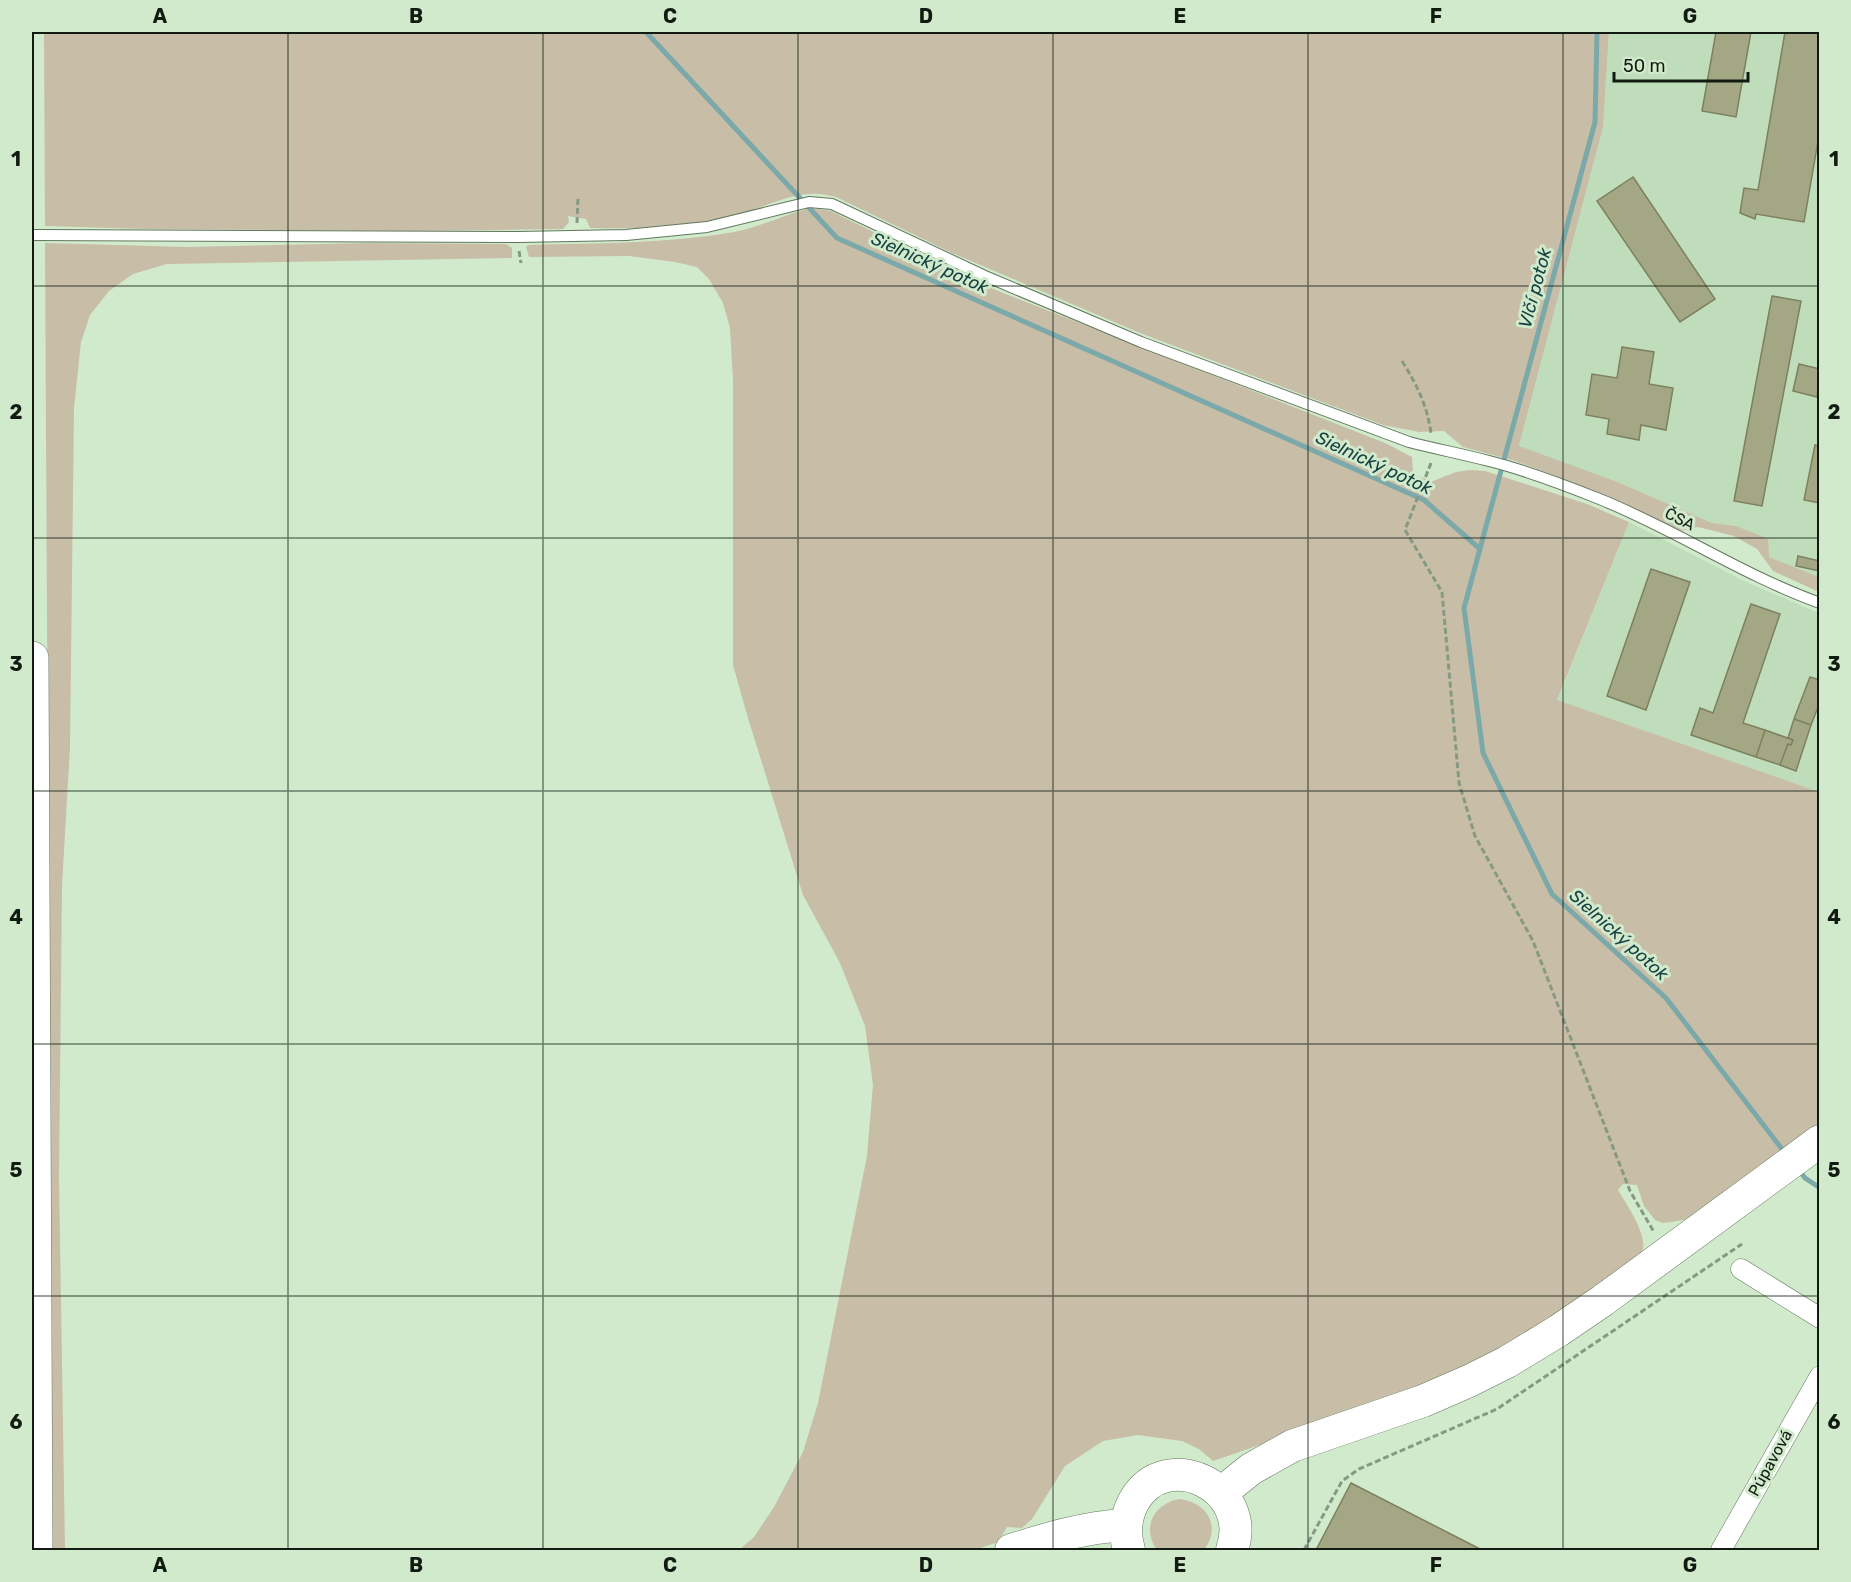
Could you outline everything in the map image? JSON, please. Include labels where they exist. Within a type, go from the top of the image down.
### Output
[{"type":"highway","points":[[32,658],[36,1551]]},
{"type":"main road","points":[[1221,1492],[1251,1469],[1292,1446],[1423,1401],[1507,1362],[1558,1331],[1668,1254],[1816,1144]]},
{"type":"main road","points":[[1011,1551],[1059,1534],[1094,1527],[1127,1538],[1129,1510],[1137,1496],[1148,1485],[1162,1478],[1178,1475],[1194,1477],[1209,1483],[1228,1501],[1236,1521],[1232,1551]]},
{"type":"street","points":[[1741,1269],[1820,1318]]},
{"type":"street","name":"Púpavová","points":[[1721,1551],[1820,1376]]},
{"type":"lane","name":"ČSA","points":[[577,236],[707,227],[809,202],[832,204],[984,276],[1141,342],[1409,442],[1523,471],[1597,498],[1660,525],[1744,570],[1820,603]]},
{"type":"lane","points":[[32,235],[577,236]]},
{"type":"path","points":[[577,236],[578,197]]},
{"type":"path","points":[[1402,360],[1419,388],[1427,411],[1434,449],[1404,530],[1442,592],[1459,783],[1475,836],[1533,941],[1630,1191],[1668,1254]]},
{"type":"path","points":[[1304,1551],[1342,1480],[1359,1469],[1497,1409],[1742,1244]]},
{"type":"shaded area","points":[[44,32],[1609,32],[1603,127],[1519,446],[1620,483],[1712,523],[1736,526],[1768,539],[1769,557],[1819,577],[1819,592],[1773,571],[1757,549],[1734,536],[1698,527],[1682,531],[1556,476],[1512,460],[1463,447],[1444,431],[1419,432],[1383,425],[1140,333],[952,253],[836,197],[827,195],[795,196],[720,220],[655,227],[590,228],[586,219],[568,216],[569,222],[563,229],[410,231],[45,226]]},
{"type":"shaded area","points":[[1609,32],[1819,32],[1819,577],[1769,557],[1736,526],[1712,523],[1620,483],[1519,447],[1603,127]]},
{"type":"shaded area","points":[[812,208],[831,211],[973,281],[1385,443],[1412,457],[1413,473],[1416,476],[1433,481],[1456,472],[1485,471],[1587,504],[1629,522],[1557,700],[1819,792],[1819,1126],[1715,1202],[1684,1220],[1663,1223],[1655,1220],[1644,1206],[1637,1185],[1623,1184],[1618,1190],[1636,1220],[1643,1245],[1642,1252],[1633,1263],[1489,1358],[1388,1401],[1213,1461],[1199,1449],[1182,1441],[1138,1435],[1103,1441],[1065,1466],[1032,1519],[1022,1528],[1007,1527],[998,1542],[975,1550],[739,1550],[754,1537],[774,1507],[803,1452],[818,1403],[867,1156],[873,1085],[865,1026],[840,963],[803,895],[733,665],[733,381],[730,328],[723,303],[709,279],[697,267],[629,256],[529,257],[526,247],[528,245],[631,242],[708,236],[744,230]]},
{"type":"shaded area","points":[[45,243],[188,247],[368,243],[506,244],[512,248],[512,258],[167,264],[133,274],[109,291],[90,315],[81,342],[74,408],[70,747],[62,886],[59,1177],[65,1550],[52,1550]]},
{"type":"shaded area","points":[[1629,522],[1746,582],[1819,613],[1819,792],[1557,701]]},
{"type":"shaded area","points":[[1179,1499],[1197,1505],[1209,1517],[1212,1532],[1204,1550],[1157,1550],[1152,1542],[1150,1526],[1153,1518],[1163,1506]]},
{"type":"building","points":[[1716,32],[1751,32],[1736,117],[1702,111]]},
{"type":"building","points":[[1785,32],[1820,32],[1820,130],[1804,222],[1756,214],[1755,219],[1740,213],[1744,188],[1758,190]]},
{"type":"building","points":[[1633,177],[1715,299],[1680,322],[1597,201]]},
{"type":"building","points":[[1772,296],[1801,301],[1762,506],[1734,501]]},
{"type":"building","points":[[1622,347],[1654,352],[1649,384],[1673,388],[1666,430],[1641,425],[1639,440],[1607,434],[1609,419],[1586,415],[1592,374],[1617,378]]},
{"type":"building","points":[[1799,364],[1820,369],[1817,397],[1793,391]]},
{"type":"building","points":[[1815,445],[1820,446],[1820,503],[1804,500]]},
{"type":"building","points":[[1798,556],[1820,561],[1820,571],[1796,566]]},
{"type":"building","points":[[1651,569],[1690,582],[1646,710],[1607,696]]},
{"type":"building","points":[[1751,604],[1780,614],[1743,723],[1765,730],[1756,757],[1691,735],[1700,708],[1713,713]]},
{"type":"building","points":[[1810,677],[1820,680],[1820,702],[1811,725],[1794,719]]},
{"type":"building","points":[[1794,719],[1811,725],[1796,771],[1780,765],[1788,744],[1791,745],[1793,740],[1788,738]]},
{"type":"building","points":[[1765,730],[1793,740],[1791,745],[1788,744],[1780,765],[1756,757]]},
{"type":"building","points":[[1351,1483],[1482,1550],[1316,1550]]},
{"type":"waterway","name":"Sielnický potok","points":[[646,32],[837,238],[1424,500],[1480,549]]},
{"type":"waterway","name":"Sielnický potok","points":[[1597,32],[1595,122],[1464,608],[1483,753],[1552,894],[1666,998],[1785,1153]]},
{"type":"waterway","name":"Sielnický potok","points":[[1798,1169],[1805,1178],[1820,1188]]},
{"type":"water label","name":"Vlčí potok","points":[[1535,288]]}]
